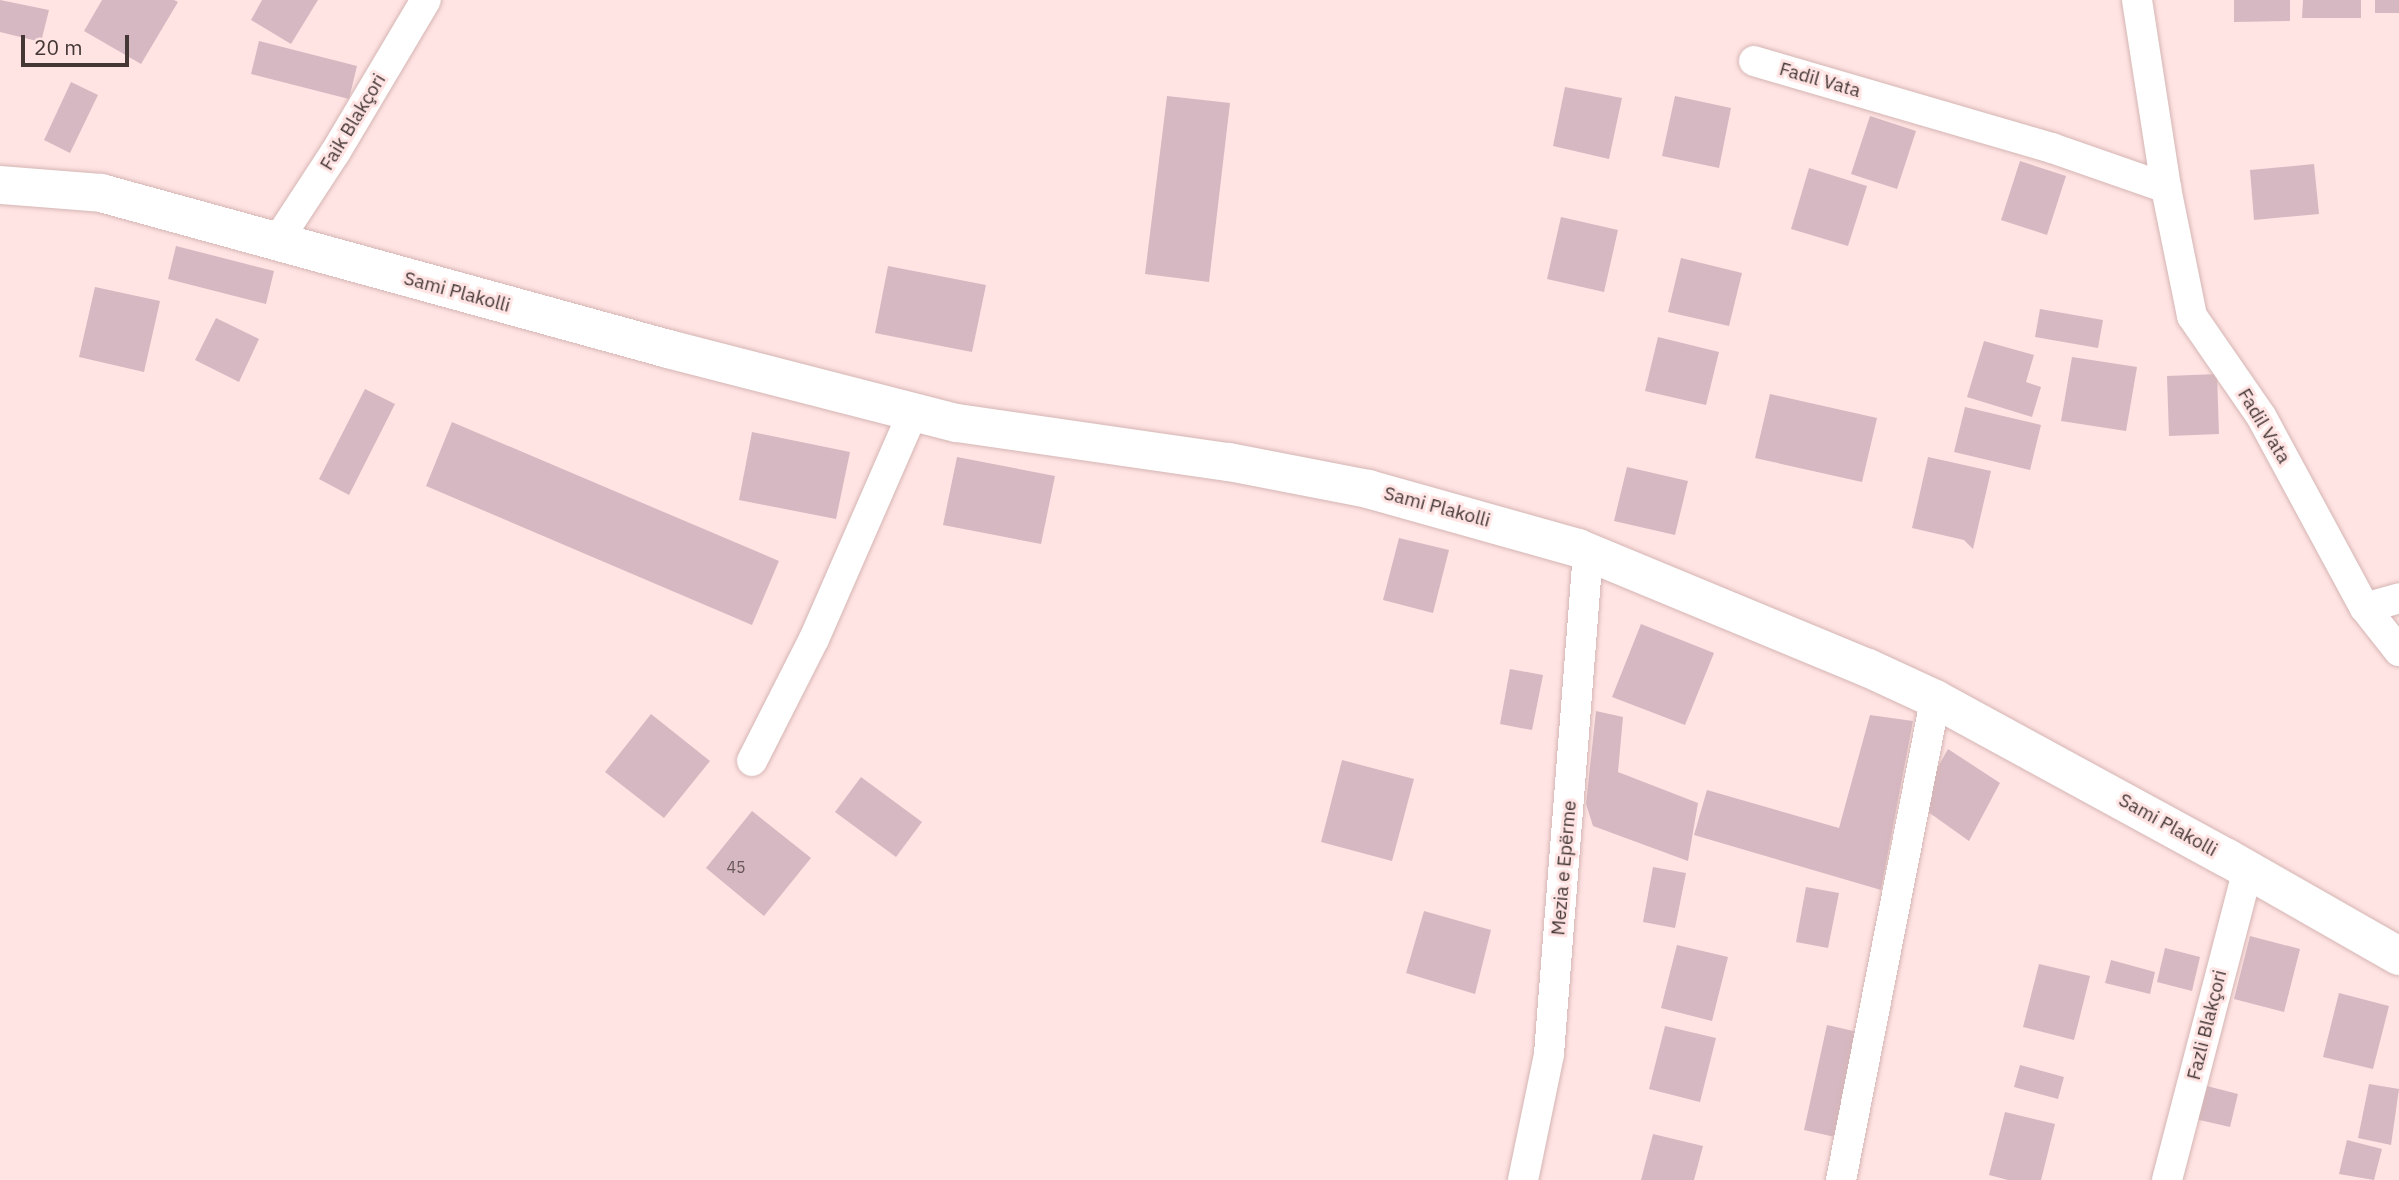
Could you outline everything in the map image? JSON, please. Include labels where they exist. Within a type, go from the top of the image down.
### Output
[{"type":"street","name":"Faik Blakçori","points":[[276,243],[335,153],[426,0]]},
{"type":"street","name":"Fadil Vata","points":[[2137,0],[2166,188],[2192,316],[2260,416],[2365,608],[2399,651]]},
{"type":"street","name":"Fadil Vata","points":[[1754,61],[2052,148],[2166,188]]},
{"type":"street","name":"Sami Plakolli","points":[[0,185],[101,192],[276,243],[668,349],[957,423],[1229,462],[1368,489],[1476,517],[1588,553],[1868,668],[1935,699],[2399,956]]},
{"type":"street","points":[[752,761],[814,639],[913,412]]},
{"type":"street","name":"Mezia e Epërme","points":[[1523,1180],[1549,1054],[1588,553]]},
{"type":"street","points":[[2365,608],[2399,598]]},
{"type":"street","points":[[1841,1180],[1935,699]]},
{"type":"street","name":"Fazli Blakçori","points":[[2167,1180],[2248,870]]},
{"type":"building","points":[[0,0],[49,10],[41,42],[0,32]]},
{"type":"building","points":[[102,0],[178,2],[141,64],[84,31]]},
{"type":"building","points":[[262,0],[318,0],[291,44],[251,20]]},
{"type":"building","points":[[2234,0],[2290,0],[2290,21],[2234,22]]},
{"type":"building","points":[[2303,0],[2361,0],[2361,18],[2302,18]]},
{"type":"building","points":[[2375,0],[2399,0],[2399,13],[2375,13]]},
{"type":"building","points":[[259,41],[357,66],[349,99],[251,74]]},
{"type":"building","points":[[71,82],[98,95],[70,153],[44,140]]},
{"type":"building","points":[[1565,87],[1622,98],[1609,159],[1553,146]]},
{"type":"building","points":[[1167,96],[1230,103],[1209,282],[1145,274]]},
{"type":"building","points":[[1675,96],[1731,108],[1719,168],[1662,156]]},
{"type":"building","points":[[1870,116],[1916,131],[1897,189],[1851,174]]},
{"type":"building","points":[[2020,161],[2066,176],[2047,235],[2001,220]]},
{"type":"building","points":[[2314,164],[2319,214],[2254,220],[2250,170]]},
{"type":"building","points":[[1809,168],[1867,186],[1848,246],[1791,229]]},
{"type":"building","points":[[1561,217],[1618,230],[1604,292],[1547,279]]},
{"type":"building","points":[[176,246],[274,271],[266,304],[168,279]]},
{"type":"building","points":[[1681,258],[1742,273],[1729,326],[1668,312]]},
{"type":"building","points":[[888,266],[986,285],[972,352],[875,333]]},
{"type":"building","points":[[95,287],[160,301],[144,372],[79,357]]},
{"type":"building","points":[[2040,309],[2103,320],[2098,348],[2035,337]]},
{"type":"building","points":[[216,318],[259,339],[239,382],[195,360]]},
{"type":"building","points":[[1658,337],[1719,352],[1706,405],[1645,391]]},
{"type":"building","points":[[1984,341],[2034,355],[2026,382],[2041,387],[2032,417],[1967,397]]},
{"type":"building","points":[[2072,357],[2137,367],[2126,431],[2061,421]]},
{"type":"building","points":[[2217,374],[2219,434],[2169,436],[2167,376]]},
{"type":"building","points":[[365,389],[395,404],[349,495],[319,479]]},
{"type":"building","points":[[1770,394],[1877,418],[1862,482],[1755,458]]},
{"type":"building","points":[[1965,407],[2041,425],[2030,470],[1954,452]]},
{"type":"building","points":[[452,422],[779,561],[752,625],[426,486]]},
{"type":"building","points":[[752,432],[850,452],[836,519],[739,500]]},
{"type":"building","points":[[957,457],[1055,476],[1041,544],[943,525]]},
{"type":"building","points":[[1928,457],[1991,471],[1973,549],[1964,540],[1912,528]]},
{"type":"building","points":[[1627,467],[1688,481],[1675,535],[1614,521]]},
{"type":"building","points":[[1399,538],[1449,550],[1433,613],[1383,600]]},
{"type":"building","points":[[1641,624],[1714,653],[1685,725],[1612,697]]},
{"type":"building","points":[[1510,669],[1543,675],[1532,730],[1500,724]]},
{"type":"building","points":[[1596,711],[1623,717],[1618,772],[1698,803],[1688,861],[1593,826],[1586,804]]},
{"type":"building","points":[[651,714],[710,761],[664,818],[605,772]]},
{"type":"building","points":[[1870,715],[1913,721],[1881,890],[1694,835],[1707,790],[1839,828]]},
{"type":"building","points":[[1948,749],[2000,783],[1969,841],[1917,804]]},
{"type":"building","points":[[1342,760],[1414,779],[1392,861],[1321,842]]},
{"type":"building","points":[[861,777],[922,822],[896,857],[835,812]]},
{"type":"building","points":[[752,811],[811,858],[764,916],[706,868]]},
{"type":"building","points":[[1653,867],[1686,873],[1675,928],[1643,922]]},
{"type":"building","points":[[1806,887],[1839,893],[1828,948],[1796,942]]},
{"type":"building","points":[[1424,911],[1491,930],[1475,994],[1406,973]]},
{"type":"building","points":[[2250,936],[2300,949],[2284,1012],[2234,999]]},
{"type":"building","points":[[1677,945],[1728,957],[1712,1021],[1661,1008]]},
{"type":"building","points":[[2165,948],[2200,957],[2192,991],[2157,982]]},
{"type":"building","points":[[2111,960],[2155,972],[2150,994],[2105,983]]},
{"type":"building","points":[[2039,964],[2090,976],[2074,1040],[2023,1027]]},
{"type":"building","points":[[2339,993],[2389,1006],[2373,1069],[2323,1057]]},
{"type":"building","points":[[1827,1025],[1858,1032],[1835,1137],[1804,1130]]},
{"type":"building","points":[[1665,1026],[1716,1038],[1700,1102],[1649,1089]]},
{"type":"building","points":[[2020,1065],[2064,1077],[2058,1099],[2014,1087]]},
{"type":"building","points":[[2369,1084],[2399,1089],[2391,1145],[2358,1138]]},
{"type":"building","points":[[2203,1085],[2238,1094],[2230,1127],[2195,1119]]},
{"type":"building","points":[[2005,1112],[2055,1124],[2041,1180],[2008,1180],[1989,1175]]},
{"type":"building","points":[[1653,1134],[1703,1146],[1694,1180],[1641,1180]]},
{"type":"building","points":[[2347,1140],[2382,1149],[2374,1180],[2339,1174]]}]
